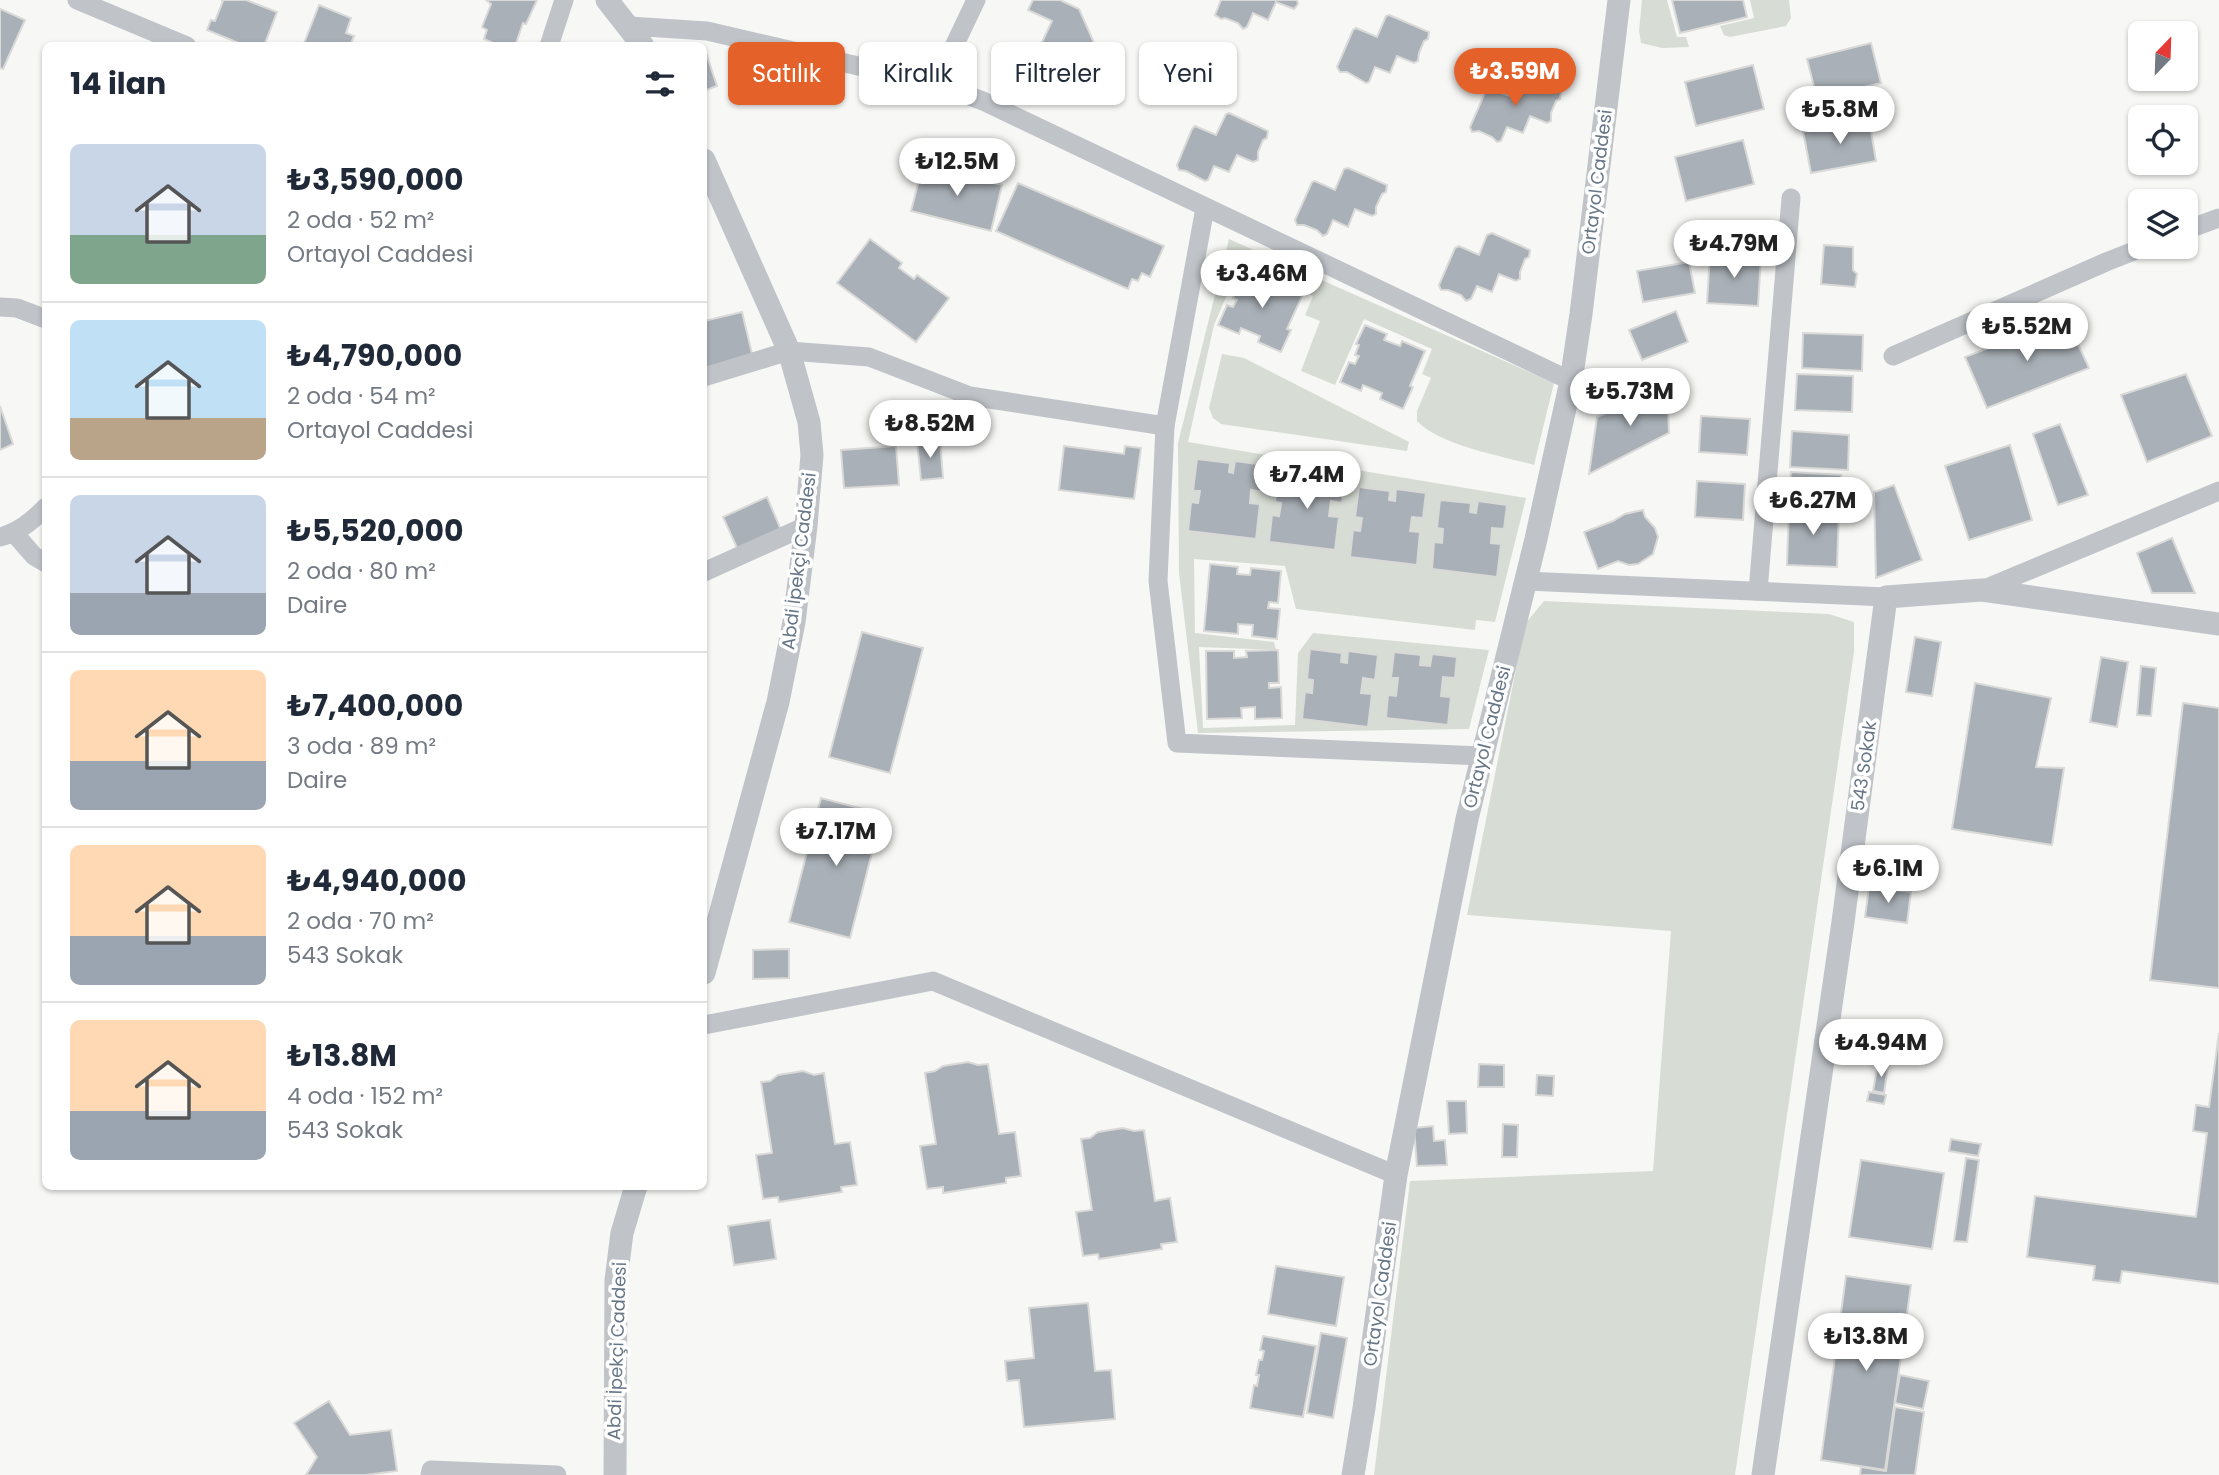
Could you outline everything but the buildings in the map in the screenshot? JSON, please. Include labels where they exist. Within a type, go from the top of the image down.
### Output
[{"type":"street","points":[[77,0],[177,42]]},
{"type":"street","points":[[550,42],[564,0]]},
{"type":"street","points":[[607,0],[640,42]]},
{"type":"street","points":[[956,42],[976,0]]},
{"type":"street","name":"Ortayol Caddesi","points":[[1353,1475],[1396,1175],[1482,756],[1526,581],[1571,381],[1619,0]]},
{"type":"street","points":[[629,26],[707,31],[859,66]]},
{"type":"street","points":[[977,99],[1571,381]]},
{"type":"street","name":"Abdi İpekçi Caddesi","points":[[707,167],[789,351],[809,422],[812,455],[794,622],[778,702],[707,962]]},
{"type":"street","points":[[1758,591],[1791,198]]},
{"type":"street","points":[[1205,208],[1165,426],[1158,581],[1177,743],[1482,756]]},
{"type":"street","points":[[2198,226],[2219,218]]},
{"type":"street","points":[[1893,356],[2128,253]]},
{"type":"street","points":[[0,307],[17,308],[42,317]]},
{"type":"street","points":[[707,376],[789,351],[869,358],[970,396],[1165,426]]},
{"type":"street","points":[[1982,590],[2219,491]]},
{"type":"street","points":[[42,511],[32,521],[7,535],[42,561]]},
{"type":"street","points":[[707,571],[806,526]]},
{"type":"street","points":[[1526,581],[1886,597],[1982,590],[2219,624]]},
{"type":"street","name":"543 Sokak","points":[[1763,1475],[1845,909],[1886,597]]},
{"type":"street","points":[[707,1024],[933,981],[1396,1175]]},
{"type":"street","name":"Abdi İpekçi Caddesi","points":[[615,1475],[617,1280],[622,1233],[635,1190]]},
{"type":"street","points":[[430,1475],[431,1471],[557,1475]]},
{"type":"shaded area","points":[[1642,0],[1667,0],[1677,37],[1686,37],[1689,47],[1662,48],[1641,43],[1639,31]]},
{"type":"shaded area","points":[[1750,0],[1789,0],[1791,18],[1786,26],[1730,37],[1724,35],[1720,26],[1754,18]]},
{"type":"shaded area","points":[[1229,239],[1554,383],[1534,465],[1455,443],[1440,437],[1417,421],[1417,411],[1431,378],[1422,374],[1432,349],[1364,319],[1335,385],[1301,371],[1320,321],[1305,315],[1313,296],[1241,262],[1214,325],[1188,442],[1526,498],[1495,622],[1476,620],[1475,630],[1296,609],[1285,566],[1194,559],[1195,633],[1274,642],[1276,650],[1199,647],[1203,728],[1295,725],[1298,653],[1313,633],[1489,650],[1469,729],[1198,733],[1179,573],[1178,443]]},
{"type":"shaded area","points":[[1222,354],[1244,358],[1409,442],[1407,451],[1221,424],[1213,418],[1209,408]]},
{"type":"shaded area","points":[[1544,601],[1829,614],[1854,622],[1854,652],[1735,1475],[1374,1475],[1410,1181],[1653,1171],[1671,931],[1467,915],[1525,624]]}]
